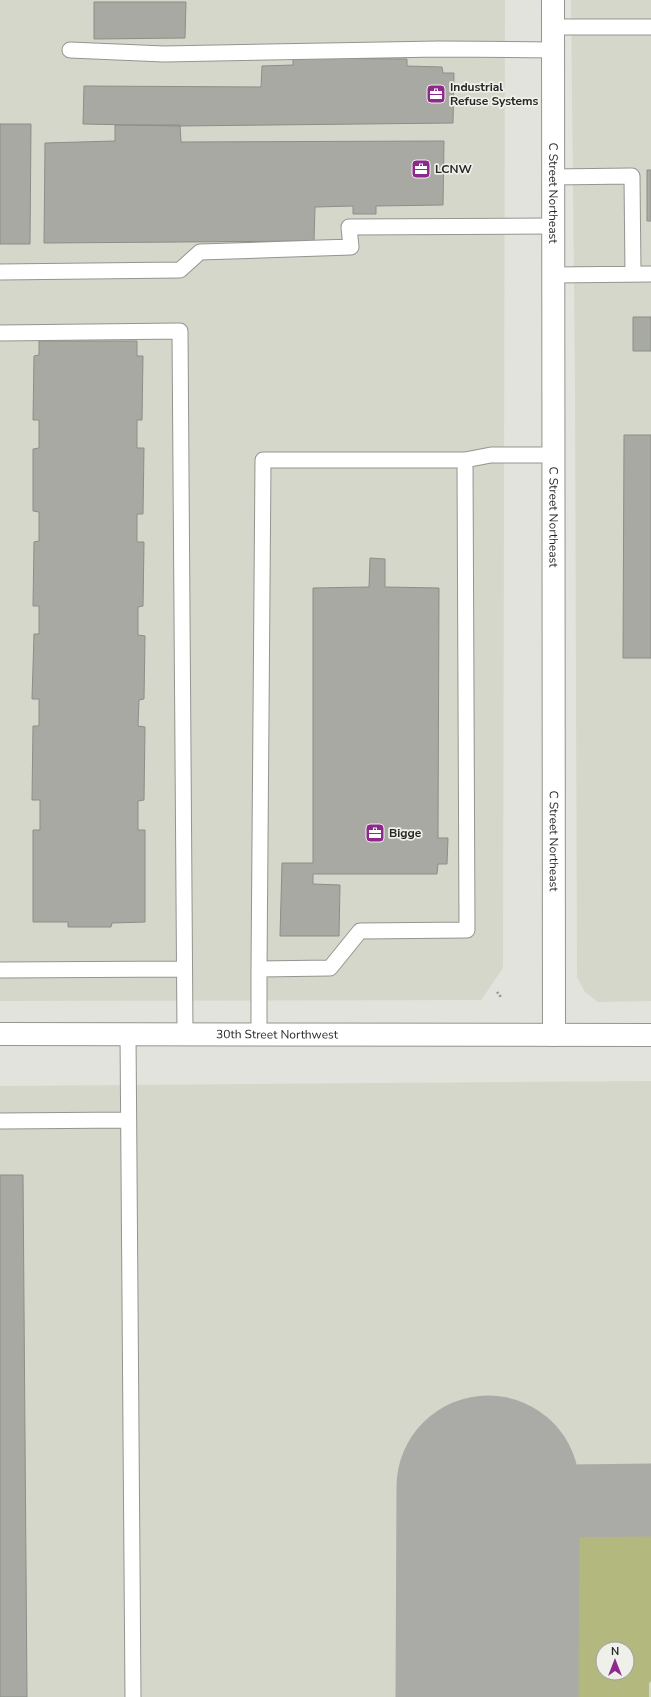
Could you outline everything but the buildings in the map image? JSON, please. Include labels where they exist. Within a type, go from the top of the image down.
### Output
[{"type":"street","name":"C Street Northeast","points":[[553,0],[554,1035]]},
{"type":"street","name":"30th Street Northwest","points":[[0,1034],[651,1035]]},
{"type":"lane","points":[[553,27],[651,27]]},
{"type":"lane","points":[[70,50],[164,54],[439,49],[553,50]]},
{"type":"lane","points":[[553,176],[632,176],[633,274]]},
{"type":"lane","points":[[0,272],[180,270],[200,252],[351,247],[349,227],[553,226]]},
{"type":"lane","points":[[553,274],[651,274]]},
{"type":"lane","points":[[0,333],[180,332],[185,1035]]},
{"type":"lane","points":[[259,1035],[263,460],[465,460],[491,455],[553,455]]},
{"type":"lane","points":[[259,969],[330,968],[360,931],[467,930],[465,460]]},
{"type":"lane","points":[[0,970],[184,969]]},
{"type":"lane","points":[[128,1034],[133,1697]]},
{"type":"lane","points":[[0,1121],[128,1120]]},
{"type":"path","points":[[497,992],[500,996]]},
{"type":"shaded area","points":[[0,0],[505,0],[503,968],[481,1000],[0,1001]]},
{"type":"shaded area","points":[[571,0],[651,0],[651,1001],[598,1002],[585,992],[577,977],[575,378]]},
{"type":"shaded area","points":[[651,1081],[651,1697],[0,1697],[0,1086]]},
{"type":"green space","points":[[651,1511],[651,1681],[649,1683],[649,1697],[540,1697],[542,1521],[571,1513]]},
{"type":"taxiway","points":[[488,1502],[651,1500]]},
{"type":"runway","points":[[487,1697],[488,1487]]},
{"type":"place","name":"Industrial Refuse Systems","points":[[436,94]]},
{"type":"place","name":"LCNW","points":[[421,169]]},
{"type":"place","name":"Bigge","points":[[375,833]]}]
